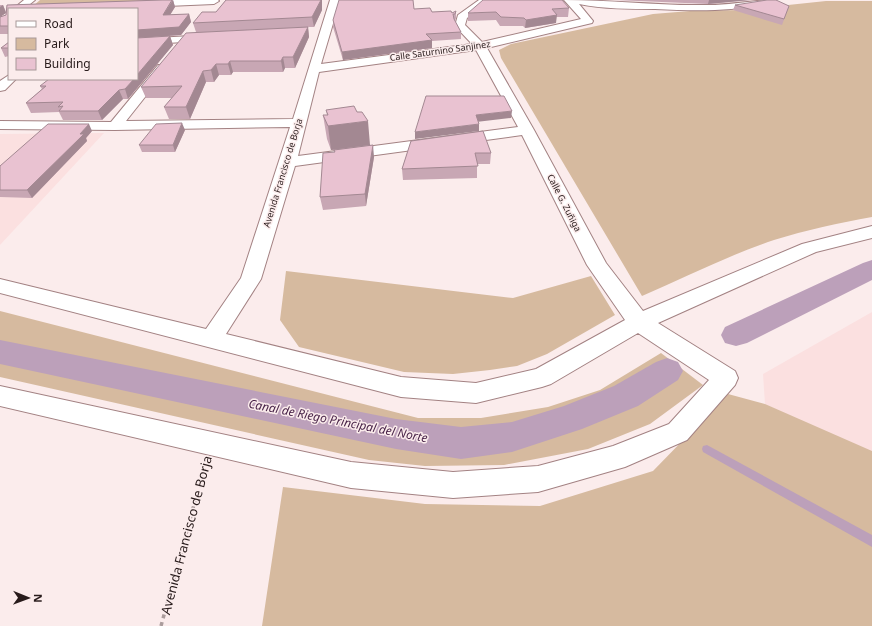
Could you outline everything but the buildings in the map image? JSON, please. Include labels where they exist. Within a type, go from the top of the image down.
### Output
[{"type":"street","points":[[19,8],[30,0]]},
{"type":"street","name":"Avenida Francisco de Borja","points":[[212,338],[251,279],[288,162],[314,69],[322,31],[335,0]]},
{"type":"street","name":"Calle G. Zuñiga","points":[[211,444],[351,475],[453,485],[538,479],[615,458],[678,432],[726,378],[638,322],[596,265],[527,130],[480,46],[460,26],[462,17],[485,0]]},
{"type":"street","points":[[569,0],[600,5],[708,8],[741,6],[771,0]]},
{"type":"street","name":"Calle Saturnino Sanjinez","points":[[314,69],[480,46],[588,21],[569,0]]},
{"type":"street","points":[[695,0],[708,8]]},
{"type":"street","points":[[137,5],[215,1]]},
{"type":"street","points":[[205,14],[215,1]]},
{"type":"street","points":[[115,126],[195,27]]},
{"type":"street","points":[[138,42],[224,37]]},
{"type":"street","points":[[0,87],[9,80]]},
{"type":"street","points":[[0,125],[115,126],[298,123]]},
{"type":"street","points":[[288,162],[527,130]]},
{"type":"street","points":[[0,286],[401,386],[476,393],[542,377],[638,322],[809,248],[872,232]]},
{"type":"street","points":[[0,396],[211,444]]},
{"type":"path","name":"Avenida Francisco de Borja","points":[[161,626],[211,444]]},
{"type":"shaded area","points":[[104,133],[0,245],[0,134]]},
{"type":"shaded area","points":[[872,312],[872,459],[765,404],[763,374]]},
{"type":"green space","points":[[40,0],[204,0],[32,7]]},
{"type":"green space","points":[[826,1],[872,1],[872,217],[823,227],[774,240],[724,259],[642,296],[501,58],[499,50],[511,44],[653,14],[690,11],[741,10]]},
{"type":"green space","points":[[286,271],[513,298],[591,276],[615,315],[547,354],[517,366],[453,374],[404,372],[299,347],[280,320]]},
{"type":"green space","points":[[0,311],[418,418],[481,418],[548,407],[600,390],[661,353],[703,385],[650,424],[588,449],[504,465],[425,466],[369,460],[0,377]]},
{"type":"green space","points":[[728,394],[765,404],[872,451],[872,626],[262,626],[283,487],[425,504],[540,506],[653,471]]},
{"type":"waterway","name":"Canal de Riego Principal del Norte","points":[[736,335],[872,269]]},
{"type":"waterway","name":"Canal de Riego Principal del Norte","points":[[0,352],[396,434],[461,443],[512,437],[570,419],[626,396],[667,371]]},
{"type":"waterway","points":[[707,449],[872,541]]}]
